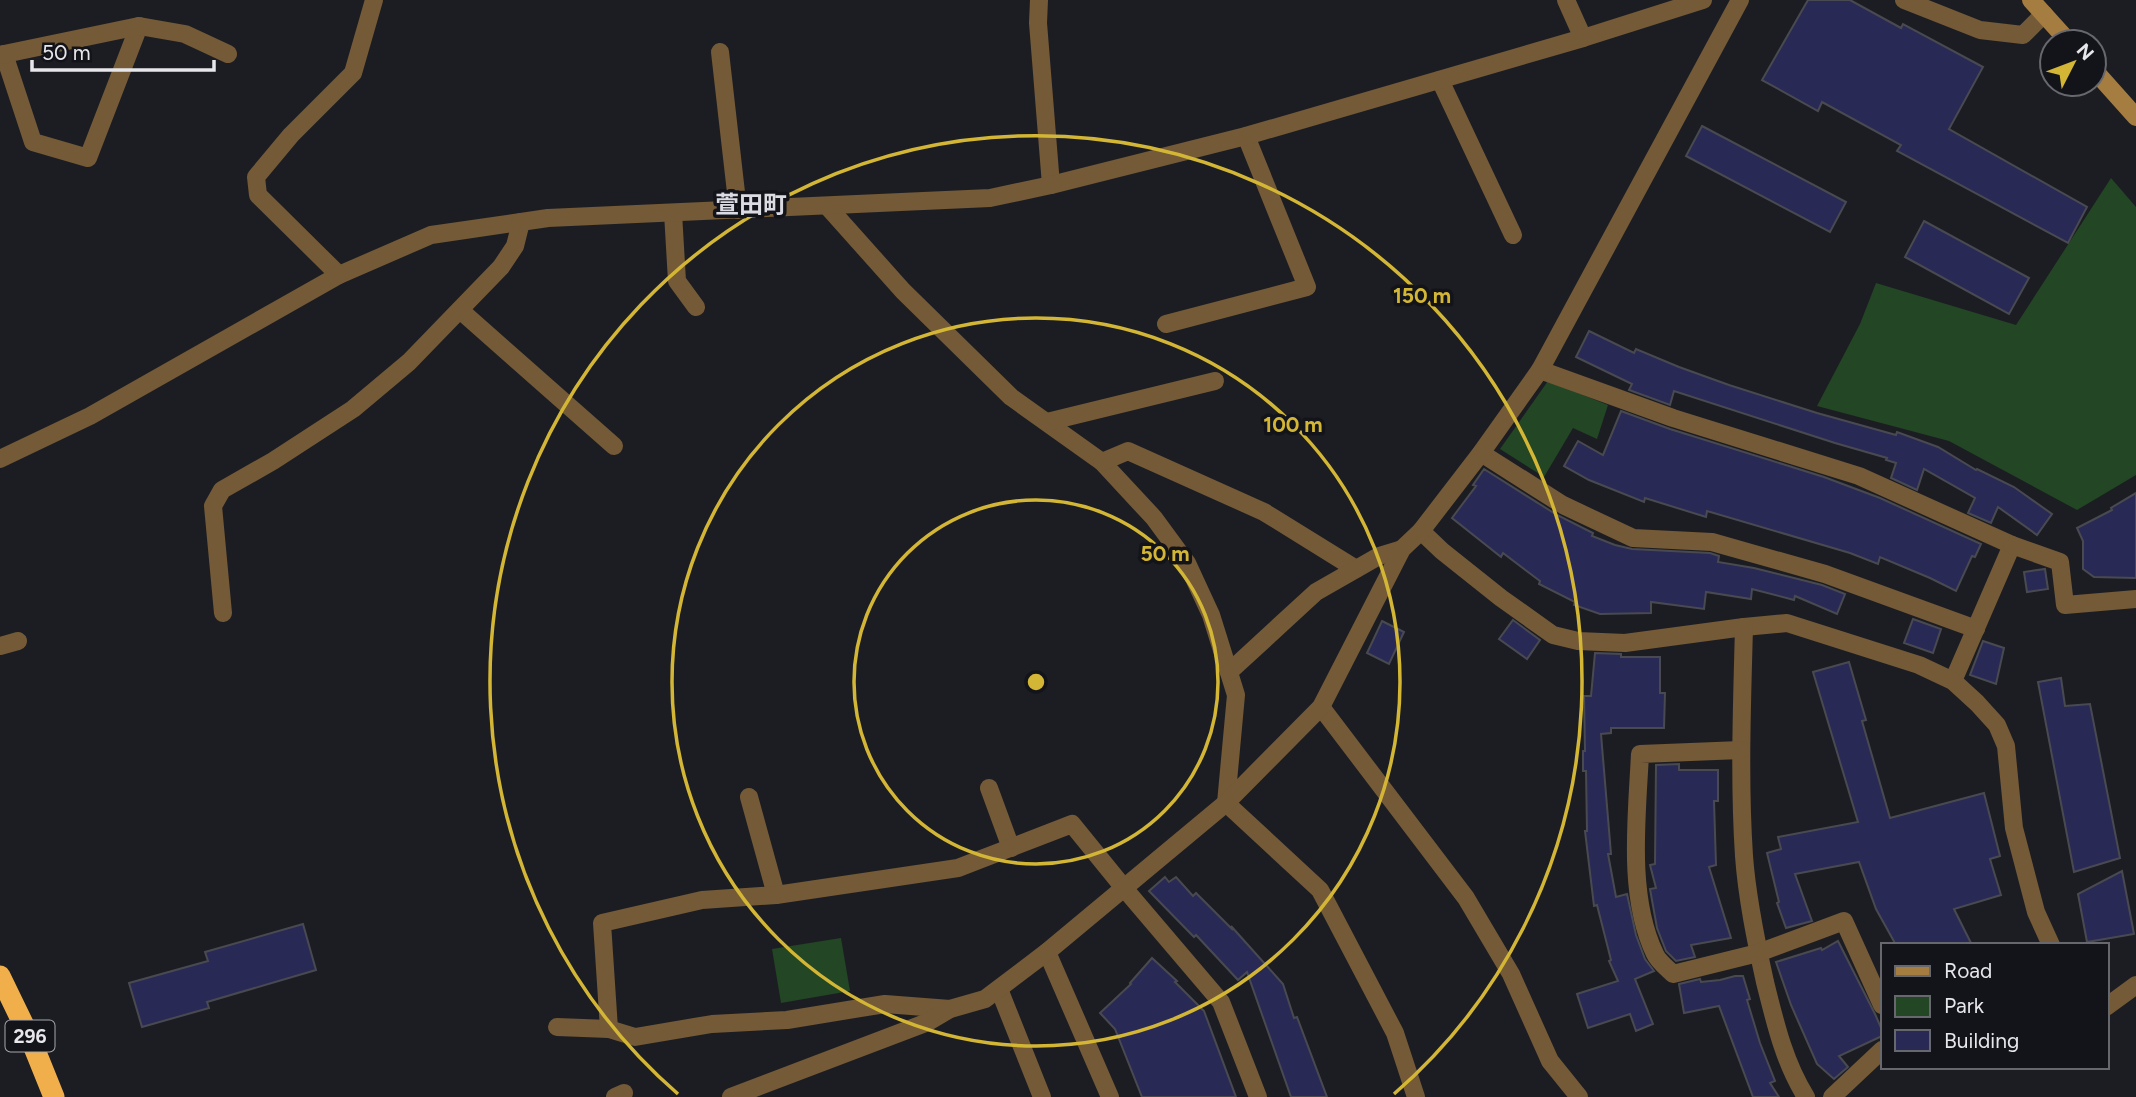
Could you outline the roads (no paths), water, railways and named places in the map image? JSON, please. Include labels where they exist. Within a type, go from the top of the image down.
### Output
[{"type":"highway","name":"296","points":[[0,976],[32,1040],[54,1097]]},
{"type":"street","points":[[339,275],[258,195],[256,177],[291,135],[353,73],[374,0]]},
{"type":"street","points":[[1039,0],[1038,23],[1051,185]]},
{"type":"street","points":[[1566,0],[1583,38]]},
{"type":"street","points":[[731,1097],[928,1023],[950,1009],[985,999],[1047,952],[1226,803],[1321,707],[1402,549],[1421,531],[1540,370],[1740,0]]},
{"type":"street","points":[[1904,0],[1980,30],[2023,35],[2044,14]]},
{"type":"street","points":[[2031,0],[2056,28]]},
{"type":"street","points":[[0,459],[90,416],[339,275],[431,235],[548,218],[990,198],[1246,136],[1583,38],[1700,1]]},
{"type":"street","points":[[139,26],[88,158],[33,142],[2,54],[139,26],[185,34],[228,54]]},
{"type":"street","points":[[720,52],[738,210]]},
{"type":"street","points":[[1440,80],[1513,235]]},
{"type":"street","points":[[2108,86],[2136,117]]},
{"type":"street","points":[[1166,324],[1307,286],[1246,136]]},
{"type":"street","points":[[828,207],[904,291],[1011,397],[1102,462],[1154,518],[1187,563],[1211,615],[1236,695],[1226,803]]},
{"type":"street","points":[[673,213],[677,281],[696,307]]},
{"type":"street","points":[[223,613],[213,506],[222,490],[273,461],[353,409],[409,362],[501,267],[516,246],[521,222]]},
{"type":"street","points":[[460,310],[614,446]]},
{"type":"street","points":[[1540,370],[1673,418],[1858,476],[2012,545],[2060,562],[2065,605],[2136,600]]},
{"type":"street","points":[[1047,422],[1215,381]]},
{"type":"street","points":[[1102,462],[1128,452],[1264,512],[1356,569]]},
{"type":"street","points":[[1481,453],[1563,505],[1633,538],[1712,542],[1825,574],[1976,629]]},
{"type":"street","points":[[1421,531],[1501,598],[1553,635],[1578,641],[1625,643],[1744,626],[1787,623],[1919,665],[1953,681],[1997,725],[2006,746],[2014,828],[2036,912],[2050,943]]},
{"type":"street","points":[[1953,681],[2012,545]]},
{"type":"street","points":[[1229,672],[1317,592],[1379,556],[1402,549]]},
{"type":"street","points":[[1744,626],[1741,750],[1744,858],[1758,953],[1782,1047],[1806,1097]]},
{"type":"street","points":[[1321,707],[1466,898],[1511,974],[1550,1061],[1579,1097]]},
{"type":"street","points":[[1741,750],[1640,754],[1635,854],[1641,910],[1655,956],[1673,974],[1758,953],[1844,921],[1881,1003]]},
{"type":"street","points":[[989,788],[1011,848]]},
{"type":"street","points":[[749,797],[776,895]]},
{"type":"street","points":[[1226,803],[1320,890],[1395,1033],[1416,1097]]},
{"type":"street","points":[[609,1029],[602,923],[702,900],[776,895],[958,868],[1072,824],[1222,1002],[1258,1097]]},
{"type":"street","points":[[1047,952],[1110,1097]]},
{"type":"street","points":[[2108,1006],[2136,985]]},
{"type":"street","points":[[999,989],[1042,1097]]},
{"type":"street","points":[[557,1027],[609,1029],[635,1037],[712,1024],[787,1020],[885,1004],[950,1009]]},
{"type":"street","points":[[1832,1097],[1881,1051]]},
{"type":"district","name":"萱田町","points":[[751,204]]}]
